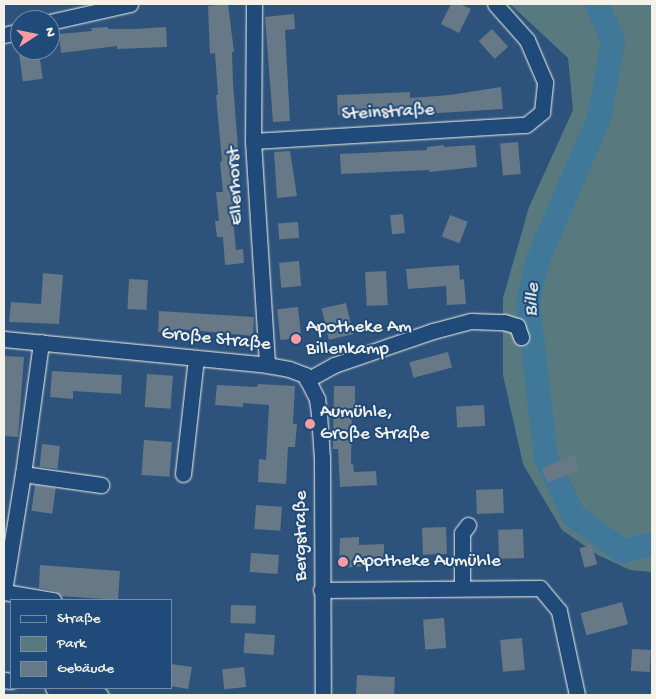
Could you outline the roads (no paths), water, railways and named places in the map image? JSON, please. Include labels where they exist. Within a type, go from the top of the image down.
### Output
[{"type":"street","points":[[60,20],[130,4]]},
{"type":"street","name":"Ellerhorst","points":[[254,4],[253,141],[267,365]]},
{"type":"street","name":"Steinstraße","points":[[253,141],[526,125],[542,112],[545,82],[527,40],[495,4]]},
{"type":"street","points":[[307,380],[334,364],[433,331],[471,321],[511,324],[517,326],[521,337]]},
{"type":"street","name":"Große Straße","points":[[4,339],[267,365],[289,369],[304,376],[307,380]]},
{"type":"street","points":[[41,342],[23,474],[4,591],[48,599]]},
{"type":"street","points":[[183,474],[196,359]]},
{"type":"street","name":"Bergstraße","points":[[307,380],[317,400],[322,458],[321,590],[323,695]]},
{"type":"street","points":[[23,474],[101,485]]},
{"type":"street","points":[[462,588],[462,534],[468,524]]},
{"type":"street","points":[[321,590],[540,588],[559,611],[577,695]]},
{"type":"street","points":[[60,689],[100,695]]},
{"type":"waterway","name":"Bille","points":[[597,4],[613,42],[599,118],[537,262],[528,303],[546,458],[574,516],[622,551],[652,544]]},
{"type":"place","name":"Apotheke Am Billenkamp","points":[[296,339]]},
{"type":"place","name":"Aumühle, Große Straße","points":[[310,424]]},
{"type":"place","name":"Apotheke Aumühle","points":[[343,562]]}]
